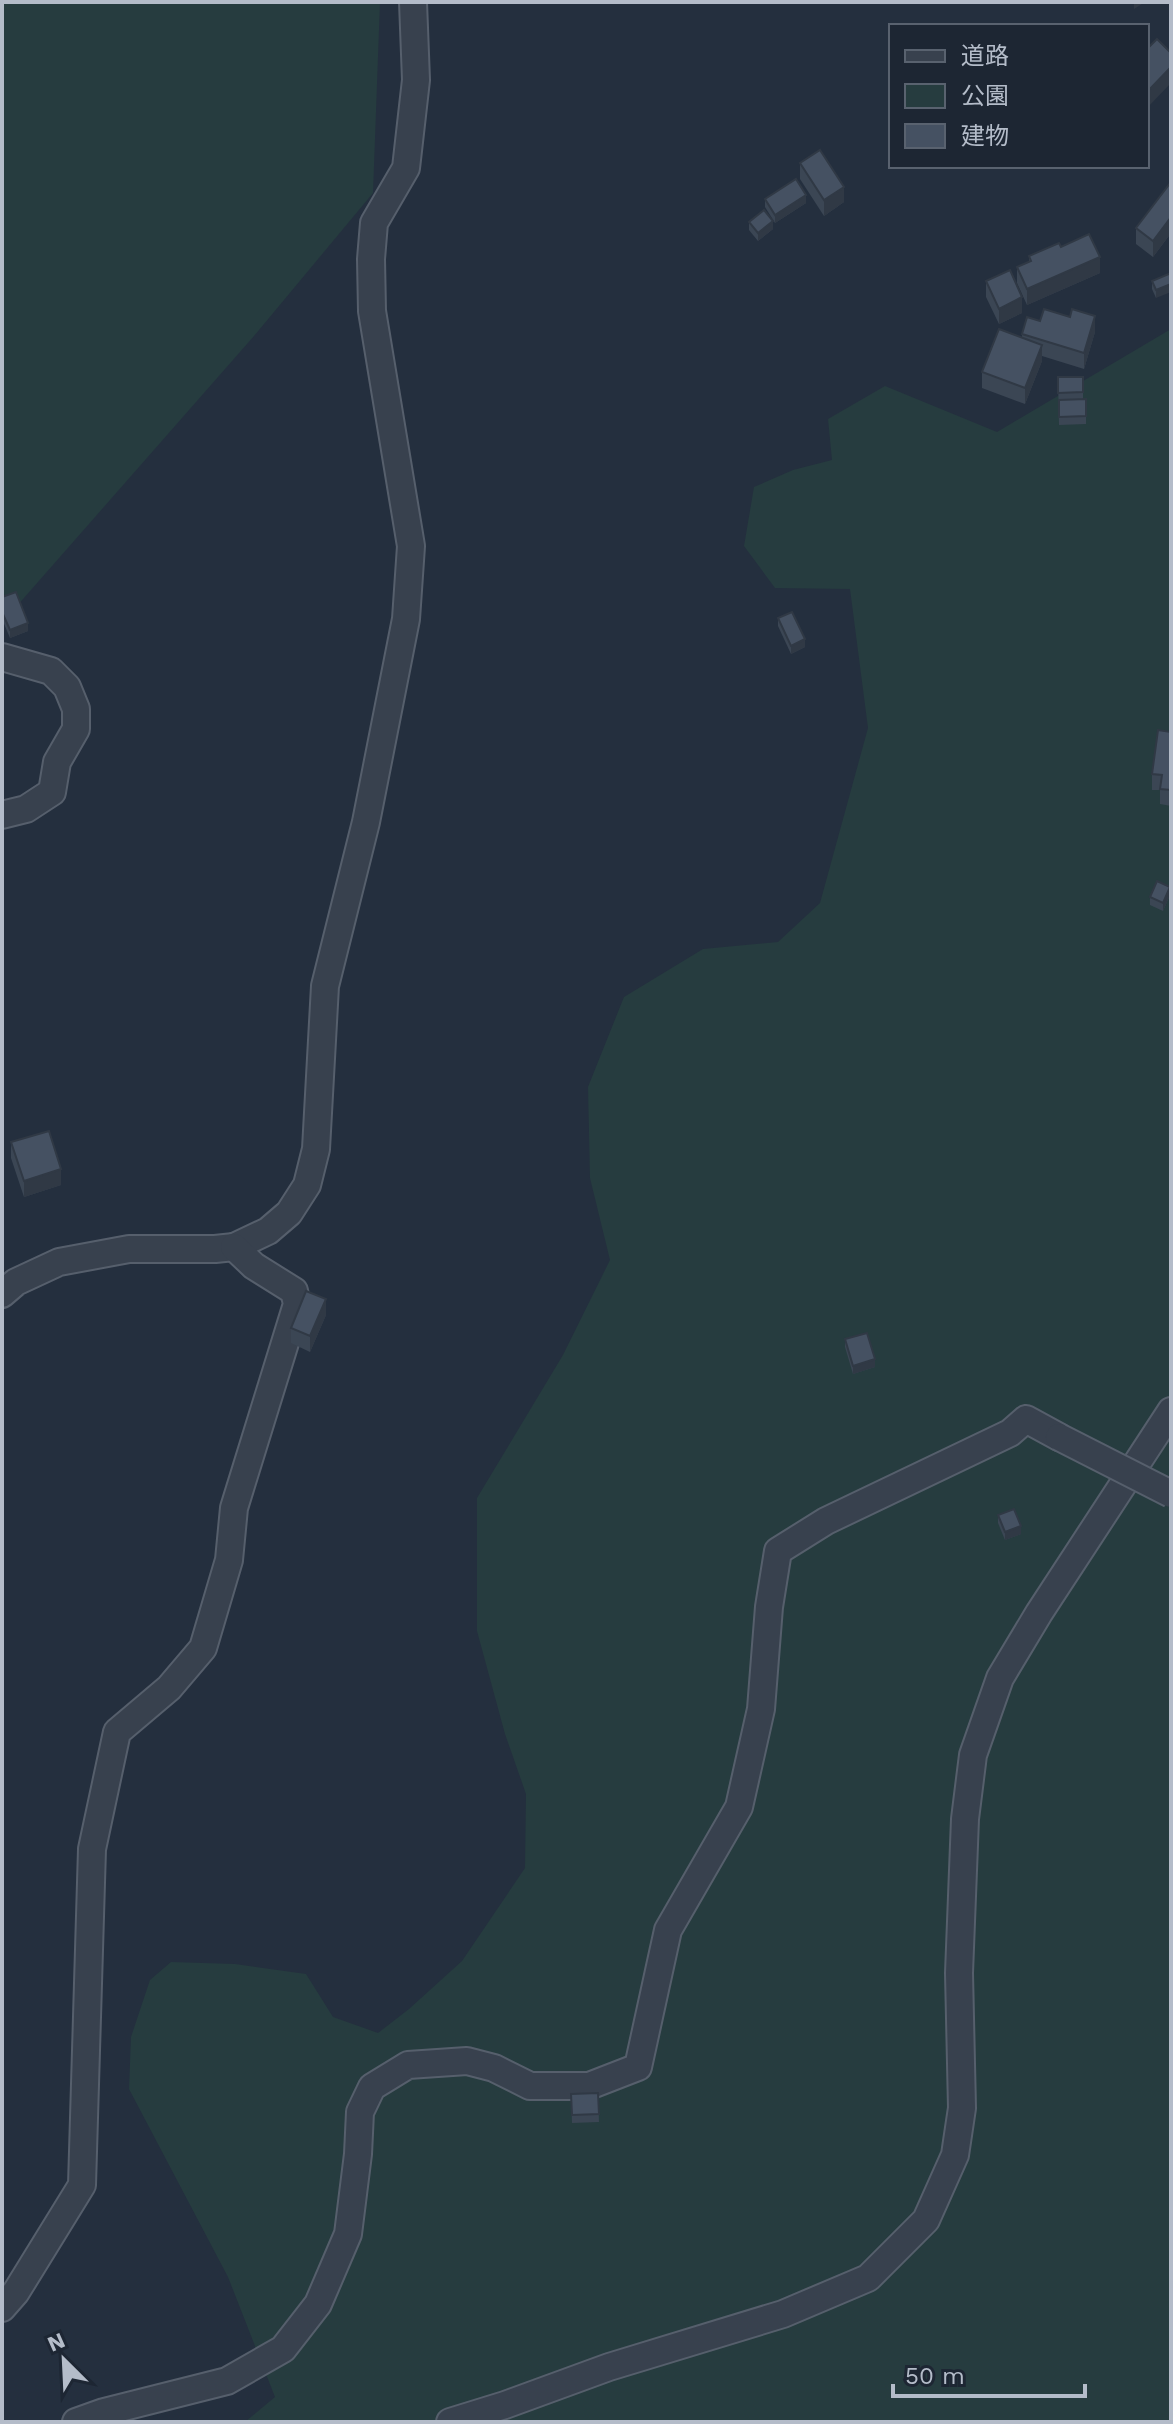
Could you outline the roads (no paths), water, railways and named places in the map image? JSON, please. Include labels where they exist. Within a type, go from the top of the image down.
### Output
[{"type":"street","points":[[2,1294],[16,1282],[59,1262],[129,1249],[234,1247],[268,1231],[289,1213],[307,1185],[316,1149],[325,986],[366,822],[406,619],[411,546],[372,311],[371,259],[374,223],[406,168],[416,80],[413,2]]},
{"type":"street","points":[[2,657],[51,671],[67,687],[76,709],[76,729],[57,762],[52,792],[26,809],[2,815]]},
{"type":"street","points":[[2,2308],[16,2292],[82,2185],[92,1849],[117,1732],[169,1688],[203,1648],[229,1560],[234,1508],[297,1304],[294,1291],[254,1266],[234,1247]]},
{"type":"street","points":[[450,2422],[609,2367],[783,2314],[854,2284],[868,2278],[926,2220],[955,2155],[962,2108],[959,1973],[965,1819],[973,1755],[1000,1678],[1171,1411]]},
{"type":"street","points":[[76,2422],[227,2381],[283,2349],[318,2304],[348,2234],[360,2112],[372,2087],[408,2065],[467,2061],[494,2068],[530,2086],[589,2086],[638,2067],[668,1930],[739,1807],[761,1709],[769,1607],[778,1551],[826,1521],[1010,1433],[1026,1419],[1171,1494]]}]
